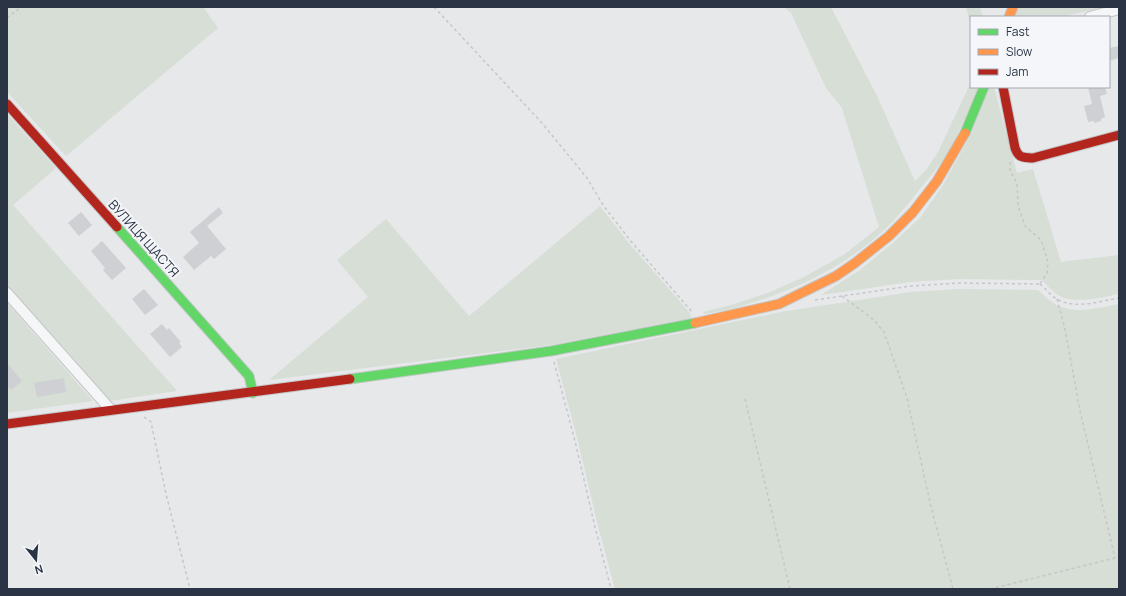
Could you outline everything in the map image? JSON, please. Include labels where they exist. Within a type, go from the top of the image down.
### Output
[{"type":"street","points":[[1094,16],[1119,9]]},
{"type":"street","points":[[7,424],[132,407],[253,393],[551,351],[696,323],[779,304],[836,276],[856,263],[889,236],[913,212],[937,181],[965,133],[984,88]]},
{"type":"street","points":[[1003,88],[1015,148],[1021,158],[1033,158],[1119,135]]},
{"type":"street","name":"ВУЛИЦЯ ЩАСТЯ","points":[[7,104],[249,376],[253,393]]},
{"type":"street","points":[[7,293],[111,410]]},
{"type":"path","points":[[7,18],[21,7]]},
{"type":"path","points":[[434,7],[542,123],[587,178],[603,205],[630,240],[692,311],[696,323]]},
{"type":"path","points":[[1015,148],[1010,155],[1010,171],[1017,183],[1018,205],[1026,227],[1042,240],[1048,262],[1047,273],[1040,284]]},
{"type":"path","points":[[811,300],[911,286],[959,283],[1040,284],[1057,299],[1071,304],[1089,303],[1119,298]]},
{"type":"path","points":[[842,296],[874,320],[884,332],[907,398],[931,507],[953,589]]},
{"type":"path","points":[[1057,299],[1065,330],[1080,411],[1115,558]]},
{"type":"path","points":[[551,351],[575,441],[611,589]]},
{"type":"path","points":[[745,399],[790,589]]},
{"type":"path","points":[[132,407],[151,422],[166,494],[190,589]]},
{"type":"path","points":[[990,589],[1119,557]]},
{"type":"shaded area","points":[[7,7],[203,7],[218,28],[66,156],[7,92]]},
{"type":"shaded area","points":[[784,7],[831,7],[877,96],[915,181],[926,170],[938,152],[970,84],[970,88],[980,88],[960,130],[943,160],[897,217],[872,241],[831,269],[802,284],[747,304],[705,314],[703,312],[735,304],[770,292],[802,278],[845,254],[879,227],[842,108],[826,88],[791,13]]},
{"type":"shaded area","points":[[966,7],[980,7],[983,16],[970,16],[970,22]]},
{"type":"shaded area","points":[[1016,7],[1104,7],[1065,16],[1012,16]]},
{"type":"shaded area","points":[[988,88],[994,88],[1017,173],[1033,169],[1061,262],[1119,255],[1119,294],[1080,300],[1065,298],[1058,295],[1042,280],[959,279],[910,282],[821,295],[860,270],[920,218],[943,185],[970,136]]},
{"type":"shaded area","points":[[7,114],[56,168],[13,205],[177,391],[109,401],[7,286]]},
{"type":"shaded area","points":[[600,206],[628,242],[690,313],[691,318],[550,345],[269,380],[368,297],[337,260],[386,219],[469,316]]},
{"type":"shaded area","points":[[959,289],[1038,290],[1053,303],[1062,307],[1078,310],[1095,309],[1119,304],[1119,589],[615,589],[556,359],[781,312],[911,292]]},
{"type":"shaded area","points":[[7,303],[93,401],[7,413]]},
{"type":"building","points":[[1119,46],[1119,58],[1110,61],[1110,48]]},
{"type":"building","points":[[1088,88],[1105,88],[1107,94],[1100,96],[1105,117],[1101,119],[1101,121],[1094,123],[1094,121],[1088,122],[1084,106],[1092,104]]},
{"type":"building","points":[[219,207],[223,213],[207,226],[226,249],[214,259],[211,256],[194,270],[183,257],[199,243],[190,232]]},
{"type":"building","points":[[81,212],[92,225],[79,236],[68,223]]},
{"type":"building","points":[[102,241],[126,268],[112,280],[103,270],[105,268],[91,251]]},
{"type":"building","points":[[144,289],[158,305],[145,315],[132,299]]},
{"type":"building","points":[[162,324],[167,330],[169,328],[181,342],[179,343],[182,347],[170,357],[150,334]]},
{"type":"building","points":[[7,363],[22,381],[11,390],[7,385]]},
{"type":"building","points":[[64,378],[66,392],[37,397],[34,383]]},
{"type":"traffic: fast","points":[[965,133],[984,88]]},
{"type":"traffic: fast","points":[[117,227],[249,376],[253,393]]},
{"type":"traffic: fast","points":[[350,379],[551,351],[695,323]]},
{"type":"traffic: slow","points":[[1009,16],[1013,7]]},
{"type":"traffic: slow","points":[[695,323],[779,304],[836,276],[855,263],[889,236],[913,212],[937,181],[965,133]]},
{"type":"traffic: jam","points":[[1003,88],[1015,148],[1018,154],[1022,157],[1033,158],[1119,135]]},
{"type":"traffic: jam","points":[[7,104],[117,227]]},
{"type":"traffic: jam","points":[[7,424],[350,379]]}]
